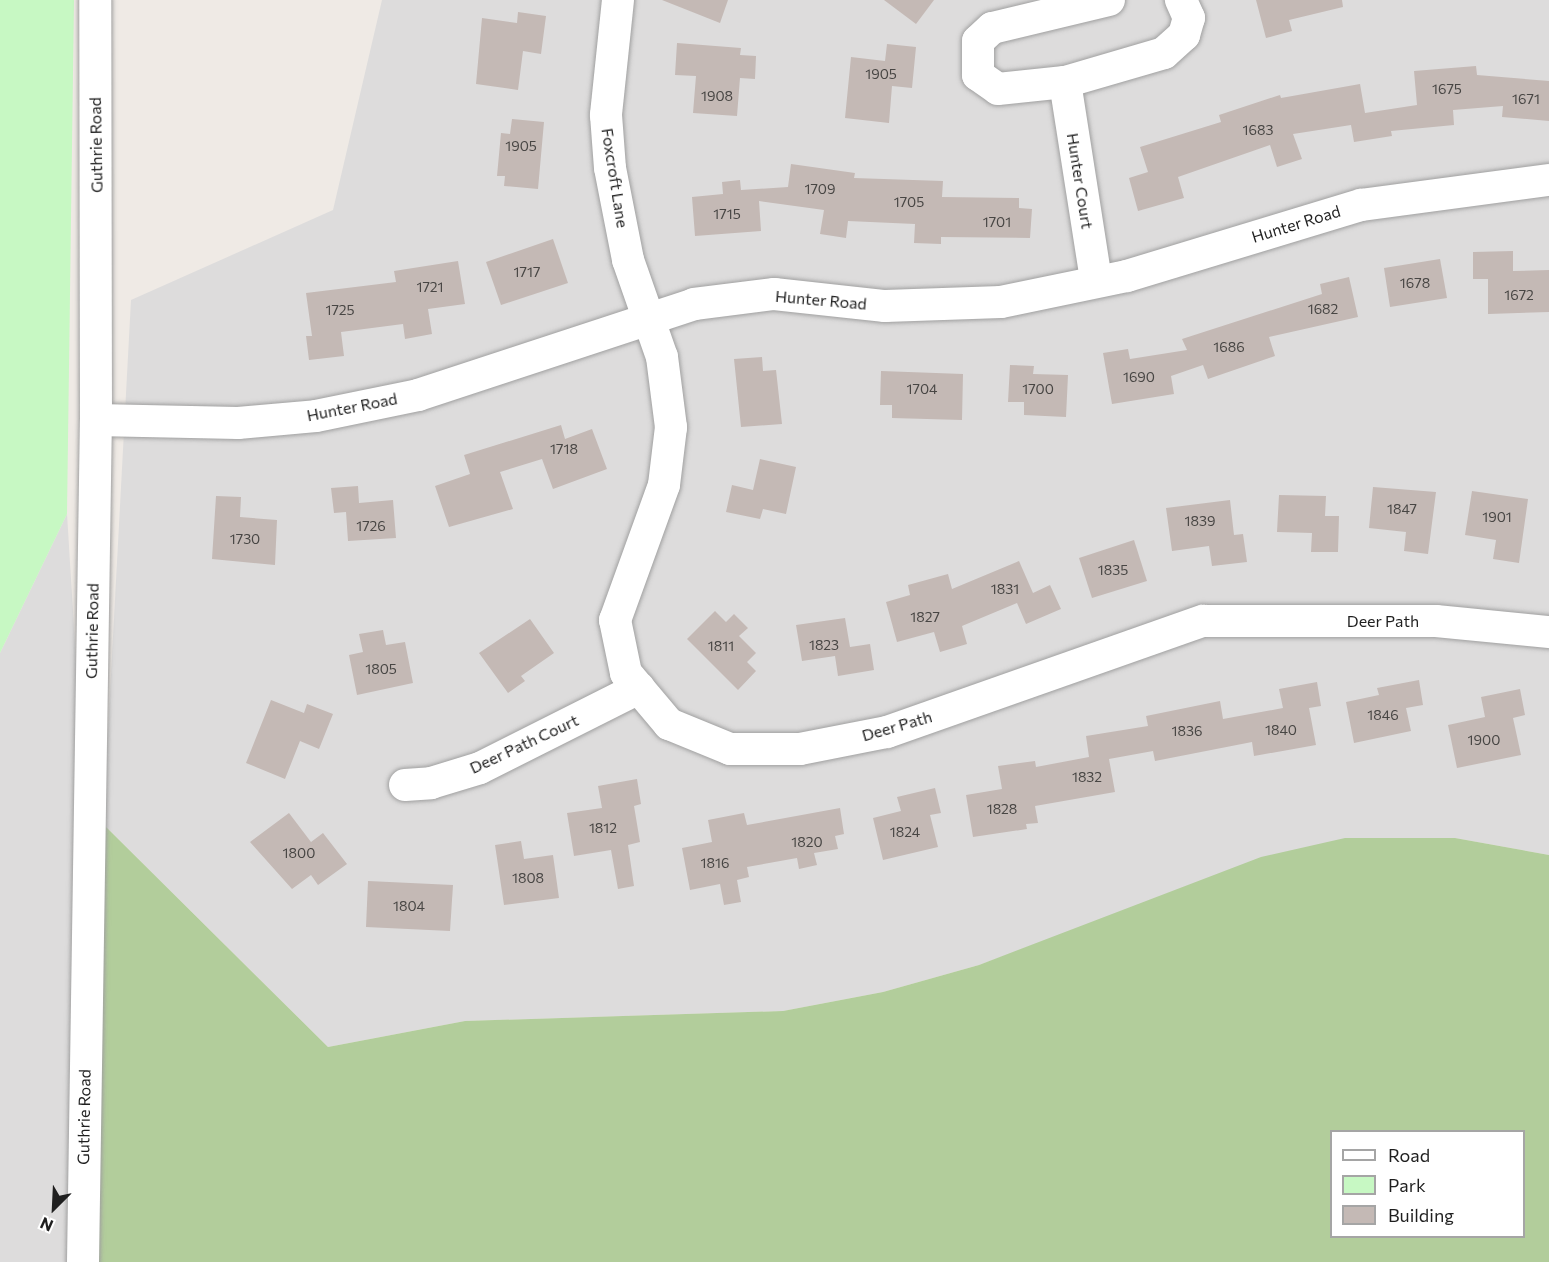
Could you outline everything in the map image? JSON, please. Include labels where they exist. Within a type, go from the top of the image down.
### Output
[{"type":"street","name":"Guthrie Road","points":[[83,1262],[96,420],[95,0]]},
{"type":"street","name":"Foxcroft Lane","points":[[618,0],[606,115],[610,168],[628,260],[650,318]]},
{"type":"street","points":[[1109,0],[992,28],[978,41],[978,75],[998,89],[1065,82],[1164,53],[1184,35],[1189,18],[1182,0]]},
{"type":"street","name":"Hunter Court","points":[[1065,82],[1096,281]]},
{"type":"street","name":"Hunter Road","points":[[96,420],[238,423],[316,416],[418,395],[568,349],[694,304],[774,294],[885,306],[1001,302],[1127,276],[1361,205],[1549,180]]},
{"type":"street","name":"Deer Path","points":[[650,318],[662,357],[671,428],[664,485],[615,620],[626,673],[669,724],[730,749],[800,748],[887,732],[1203,621],[1436,621],[1549,632]]},
{"type":"street","name":"Deer Path Court","points":[[405,785],[431,783],[480,768],[639,688]]},
{"type":"shaded area","points":[[382,0],[1549,0],[1549,855],[1455,838],[1093,923],[979,965],[883,992],[783,1011],[465,1021],[328,1047],[103,824],[131,300],[333,210]]},
{"type":"shaded area","points":[[67,514],[79,709],[68,1262],[0,1262],[0,653]]},
{"type":"green space","points":[[0,0],[74,0],[67,514],[0,653]]},
{"type":"green space","points":[[103,824],[328,1047],[465,1021],[783,1011],[883,992],[979,965],[1261,857],[1345,838],[1455,838],[1549,855],[1549,1262],[97,1262]]},
{"type":"building","points":[[662,0],[728,0],[720,23]]},
{"type":"building","points":[[884,0],[934,0],[916,24]]},
{"type":"building","points":[[1256,0],[1342,0],[1343,7],[1289,20],[1292,31],[1266,38]]},
{"type":"building","points":[[518,12],[546,16],[541,54],[523,51],[518,90],[476,84],[482,18],[517,23]]},
{"type":"building","points":[[677,43],[741,48],[740,55],[756,56],[755,79],[740,78],[737,116],[693,113],[696,76],[675,75]]},
{"type":"building","points":[[887,44],[916,47],[912,88],[892,86],[889,123],[845,118],[851,57],[885,61]]},
{"type":"building","points":[[1476,66],[1477,75],[1549,81],[1549,121],[1502,117],[1503,106],[1453,110],[1454,125],[1391,131],[1392,136],[1354,142],[1351,125],[1293,134],[1302,159],[1277,167],[1270,145],[1178,177],[1184,198],[1138,211],[1129,178],[1148,172],[1140,147],[1221,122],[1219,115],[1280,95],[1281,98],[1360,84],[1365,113],[1417,105],[1414,71]]},
{"type":"building","points":[[512,119],[544,122],[538,189],[504,186],[505,176],[497,176],[501,133],[510,134]]},
{"type":"building","points":[[791,164],[855,173],[854,178],[943,181],[942,197],[1019,198],[1019,208],[1032,209],[1030,238],[941,237],[941,244],[914,243],[915,224],[848,221],[846,238],[820,234],[824,210],[759,201],[761,231],[695,236],[692,197],[723,194],[722,182],[740,180],[741,190],[788,187]]},
{"type":"building","points":[[553,239],[568,283],[501,305],[486,262]]},
{"type":"building","points":[[1513,251],[1513,271],[1549,270],[1549,312],[1488,314],[1488,279],[1473,279],[1473,252]]},
{"type":"building","points":[[1440,259],[1447,298],[1390,307],[1384,268]]},
{"type":"building","points":[[458,261],[465,304],[428,309],[432,334],[405,339],[403,324],[341,332],[344,356],[309,360],[306,336],[312,336],[306,293],[396,282],[394,271]]},
{"type":"building","points":[[1349,277],[1358,317],[1269,337],[1275,356],[1208,379],[1203,365],[1171,376],[1174,394],[1112,404],[1103,353],[1128,349],[1130,359],[1187,350],[1182,339],[1322,294],[1320,284]]},
{"type":"building","points":[[762,357],[763,371],[776,370],[782,424],[741,427],[734,359]]},
{"type":"building","points":[[1010,365],[1034,366],[1033,374],[1068,375],[1066,417],[1024,415],[1024,402],[1008,402]]},
{"type":"building","points":[[881,371],[963,374],[962,420],[892,418],[892,405],[880,405]]},
{"type":"building","points":[[561,425],[565,439],[592,429],[607,469],[553,489],[542,459],[500,472],[513,509],[449,527],[435,486],[470,474],[464,455]]},
{"type":"building","points":[[760,459],[796,467],[786,514],[763,509],[760,519],[726,512],[732,485],[753,490]]},
{"type":"building","points":[[358,486],[359,503],[393,500],[396,538],[348,541],[346,512],[334,513],[331,488]]},
{"type":"building","points":[[1373,487],[1436,492],[1428,554],[1404,551],[1406,532],[1369,528]]},
{"type":"building","points":[[1472,491],[1528,499],[1519,563],[1493,559],[1496,540],[1465,535]]},
{"type":"building","points":[[1279,495],[1326,496],[1325,516],[1339,516],[1338,552],[1311,552],[1312,533],[1277,532]]},
{"type":"building","points":[[216,496],[241,497],[240,517],[277,520],[275,565],[212,559]]},
{"type":"building","points":[[1230,500],[1234,535],[1243,534],[1247,562],[1212,566],[1209,546],[1172,551],[1166,508]]},
{"type":"building","points":[[1134,540],[1147,581],[1092,598],[1079,558]]},
{"type":"building","points":[[1019,561],[1033,593],[1050,585],[1061,609],[1026,624],[1017,603],[962,626],[967,644],[940,652],[934,632],[897,642],[886,602],[910,595],[908,585],[948,574],[952,589]]},
{"type":"building","points":[[715,611],[726,622],[734,614],[748,628],[739,636],[756,653],[747,662],[756,671],[738,690],[687,639]]},
{"type":"building","points":[[845,618],[850,647],[870,644],[874,670],[838,676],[835,656],[802,661],[796,625]]},
{"type":"building","points":[[530,619],[554,653],[521,676],[525,681],[508,693],[479,653]]},
{"type":"building","points":[[383,630],[386,645],[405,642],[413,683],[357,695],[349,655],[363,652],[359,634]]},
{"type":"building","points":[[1419,680],[1423,705],[1406,708],[1411,731],[1354,743],[1346,702],[1379,695],[1377,688]]},
{"type":"building","points":[[1317,682],[1321,706],[1309,708],[1316,745],[1254,756],[1252,742],[1155,761],[1153,751],[1109,759],[1115,792],[1035,806],[1038,823],[1026,824],[1027,829],[973,837],[966,795],[1002,789],[998,766],[1035,761],[1036,767],[1089,757],[1086,736],[1148,726],[1146,716],[1220,701],[1223,719],[1283,708],[1279,689]]},
{"type":"building","points":[[1520,689],[1525,715],[1513,718],[1521,755],[1457,768],[1448,725],[1485,717],[1481,697]]},
{"type":"building","points":[[271,700],[304,713],[307,704],[333,714],[319,749],[300,741],[285,779],[246,763]]},
{"type":"building","points":[[637,779],[641,804],[634,806],[640,842],[628,845],[634,886],[618,889],[611,850],[574,856],[567,813],[602,808],[598,786]]},
{"type":"building","points":[[935,788],[941,813],[930,815],[938,847],[883,860],[873,818],[901,811],[897,797]]},
{"type":"building","points":[[840,808],[844,834],[835,836],[838,849],[814,853],[817,865],[799,869],[797,858],[747,867],[749,877],[737,880],[741,902],[724,905],[720,884],[690,890],[682,848],[712,842],[708,820],[744,813],[747,825]]},
{"type":"building","points":[[289,813],[311,842],[323,833],[347,864],[318,885],[311,875],[292,889],[250,842]]},
{"type":"building","points":[[521,841],[524,859],[553,855],[559,898],[504,905],[495,845]]},
{"type":"building","points":[[368,881],[453,885],[450,931],[366,927]]}]
